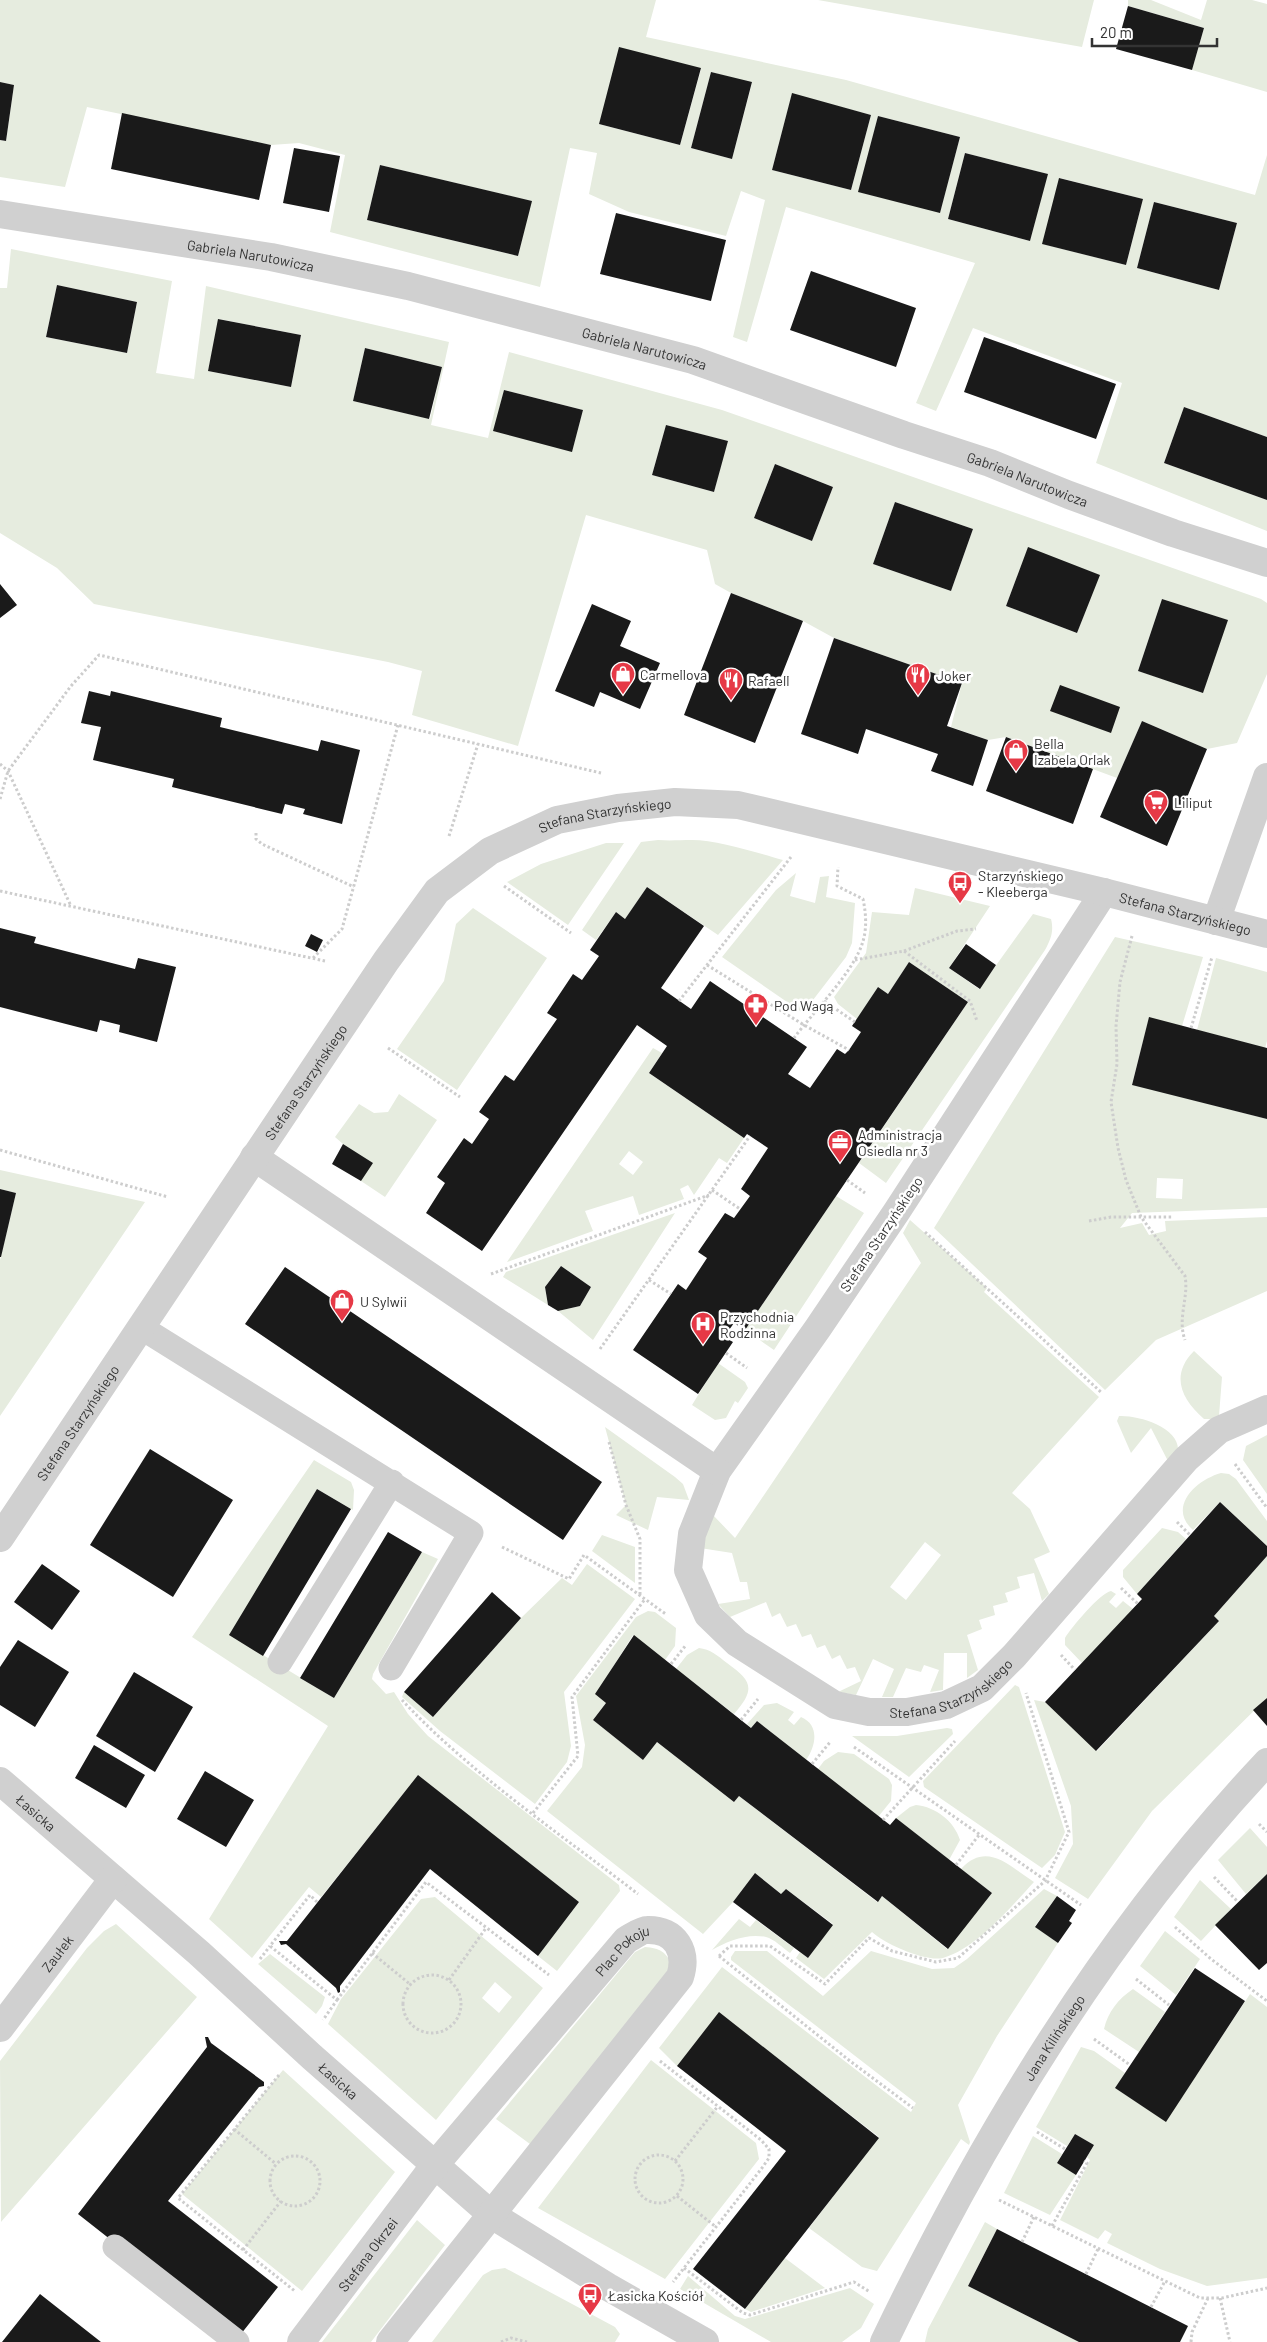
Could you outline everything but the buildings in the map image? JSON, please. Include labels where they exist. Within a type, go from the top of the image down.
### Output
[{"type":"street","name":"Gabriela Narutowicza","points":[[0,214],[270,257],[353,274],[474,302],[693,360],[904,435],[990,463],[1069,495],[1174,533],[1267,563]]},
{"type":"street","points":[[1216,921],[1267,777]]},
{"type":"street","name":"Stefana Starzyńskiego","points":[[0,1538],[386,961],[437,891],[490,851],[557,820],[618,808],[675,802],[738,805],[1104,892],[1267,934]]},
{"type":"street","name":"Stefana Starzyńskiego","points":[[1104,892],[897,1211],[818,1328],[716,1471],[692,1534],[688,1570],[708,1615],[737,1643],[835,1705],[869,1712],[907,1712],[946,1705],[982,1688],[1036,1633],[1186,1459],[1219,1430],[1267,1409]]},
{"type":"street","points":[[254,1157],[716,1471]]},
{"type":"street","name":"Jana Kilińskiego","points":[[884,2342],[1002,2120],[1042,2052],[1082,1991],[1166,1878],[1224,1807],[1267,1762]]},
{"type":"street","name":"Łasicka","points":[[0,1781],[199,1953],[434,2166],[492,2215],[608,2287],[705,2342]]},
{"type":"street","name":"Zaułek","points":[[0,2028],[113,1879]]},
{"type":"street","name":"Plac Pokoju","points":[[434,2166],[626,1940],[646,1930],[668,1934],[682,1950]]},
{"type":"street","points":[[390,2342],[680,1977],[684,1964],[682,1950]]},
{"type":"street","name":"Stefana Okrzei","points":[[300,2342],[434,2166]]},
{"type":"lane","points":[[142,1328],[392,1482],[471,1533],[391,1668]]},
{"type":"lane","points":[[280,1662],[392,1482]]},
{"type":"lane","points":[[115,2247],[237,2342]]},
{"type":"path","points":[[0,799],[8,771],[71,686],[99,655],[608,774]]},
{"type":"path","points":[[313,958],[342,929],[398,725]]},
{"type":"path","points":[[448,837],[478,744]]},
{"type":"path","points":[[0,764],[8,771],[71,906]]},
{"type":"path","points":[[256,833],[256,839],[262,844],[354,887]]},
{"type":"path","points":[[679,1001],[791,857]]},
{"type":"path","points":[[794,1038],[854,960],[863,942],[866,913],[863,899],[837,886],[838,866]]},
{"type":"path","points":[[503,886],[571,933]]},
{"type":"path","points":[[0,891],[325,961]]},
{"type":"path","points":[[854,960],[904,951],[957,931],[976,929]]},
{"type":"path","points":[[1133,932],[1120,982],[1116,1026],[1117,1064],[1111,1102],[1118,1148],[1126,1180],[1141,1217],[1185,1276],[1186,1284],[1181,1318],[1181,1331],[1185,1340]]},
{"type":"path","points":[[1191,1028],[1214,950]]},
{"type":"path","points":[[904,951],[970,1001],[980,1028]]},
{"type":"path","points":[[707,964],[804,1025],[849,1050]]},
{"type":"path","points":[[824,1001],[855,1022]]},
{"type":"path","points":[[388,1048],[460,1097]]},
{"type":"path","points":[[600,1349],[750,1136]]},
{"type":"path","points":[[0,1150],[168,1198]]},
{"type":"path","points":[[712,1190],[740,1209]]},
{"type":"path","points":[[491,1275],[709,1195]]},
{"type":"path","points":[[1089,1221],[1111,1217],[1172,1217]]},
{"type":"path","points":[[934,1238],[1102,1393]]},
{"type":"path","points":[[649,1280],[671,1294]]},
{"type":"path","points":[[608,1436],[626,1505],[640,1539],[640,1596]]},
{"type":"path","points":[[1233,1461],[1267,1508]]},
{"type":"path","points":[[471,1533],[569,1578],[584,1555],[673,1619]]},
{"type":"path","points":[[533,1814],[578,1756],[572,1697],[645,1599]]},
{"type":"path","points":[[670,1664],[688,1642]]},
{"type":"path","points":[[391,1668],[391,1677],[402,1700],[430,1731],[533,1814],[643,1898]]},
{"type":"path","points":[[719,1956],[730,1946],[770,1946],[825,1984],[869,1938],[892,1951],[936,1962],[958,1958],[1045,1881],[1069,1832],[1026,1692]]},
{"type":"path","points":[[741,1720],[763,1693]]},
{"type":"path","points":[[812,1764],[836,1734]]},
{"type":"path","points":[[883,1820],[957,1739]]},
{"type":"path","points":[[852,1745],[1081,1905]]},
{"type":"path","points":[[956,1865],[979,1835]]},
{"type":"path","points":[[1211,1874],[1238,1902]]},
{"type":"path","points":[[320,2025],[336,2000],[426,1882],[555,1980]]},
{"type":"path","points":[[260,1960],[310,1895],[317,1902]]},
{"type":"path","points":[[1170,1922],[1211,1959],[1267,2001]]},
{"type":"path","points":[[448,1980],[486,1928]]},
{"type":"path","points":[[682,1950],[687,1932],[850,2061],[913,2108]]},
{"type":"path","points":[[270,1946],[336,2000]]},
{"type":"path","points":[[372,1953],[411,1985]]},
{"type":"path","points":[[425,1976],[441,1977],[448,1980],[456,1987],[460,1996],[459,2016],[445,2030],[435,2033],[416,2028],[409,2022],[404,2012],[403,2003],[411,1985],[425,1976]]},
{"type":"path","points":[[1133,1977],[1170,2005]]},
{"type":"path","points":[[1093,2038],[1130,2065]]},
{"type":"path","points":[[653,2056],[761,2140],[769,2149],[768,2158],[762,2168],[670,2286]]},
{"type":"path","points":[[283,2070],[178,2198],[298,2294]]},
{"type":"path","points":[[675,2161],[718,2106]]},
{"type":"path","points":[[1030,2127],[1065,2149]]},
{"type":"path","points":[[234,2130],[276,2164]]},
{"type":"path","points":[[291,2156],[299,2156],[313,2163],[320,2178],[316,2194],[304,2204],[297,2206],[281,2202],[274,2196],[271,2188],[272,2171],[276,2164],[291,2156]]},
{"type":"path","points":[[664,2156],[675,2161],[683,2176],[681,2190],[677,2196],[670,2201],[654,2203],[641,2194],[636,2179],[637,2170],[648,2158],[664,2156]]},
{"type":"path","points":[[1052,2226],[1087,2163],[1084,2161]]},
{"type":"path","points":[[677,2196],[716,2227]]},
{"type":"path","points":[[994,2197],[1200,2298],[1220,2298],[1267,2288]]},
{"type":"path","points":[[244,2250],[281,2202]]},
{"type":"path","points":[[1022,2242],[1034,2217]]},
{"type":"path","points":[[1086,2274],[1098,2249]]},
{"type":"path","points":[[684,2268],[742,2313],[750,2315],[854,2282],[875,2295]]},
{"type":"path","points":[[1151,2307],[1165,2281]]},
{"type":"path","points":[[1191,2342],[1192,2332],[1208,2298]]},
{"type":"path","points":[[1220,2298],[1230,2342]]},
{"type":"path","points":[[501,2342],[511,2338],[527,2342]]},
{"type":"shaded area","points":[[0,0],[656,0],[646,37],[846,80],[1255,195],[1267,155],[1267,437],[1184,407],[1164,463],[1267,500],[1267,531],[1096,463],[1122,383],[973,328],[936,411],[916,403],[975,263],[786,207],[747,342],[733,337],[765,200],[741,191],[726,236],[629,212],[589,194],[597,153],[570,148],[540,287],[330,232],[345,155],[299,143],[271,145],[87,107],[65,187],[0,177],[0,140],[6,141],[14,85],[0,82]],"holes":[[[701,69],[680,145],[599,124]],[[711,72],[752,83],[732,159],[691,148]],[[792,94],[871,115],[851,190],[772,170]],[[878,116],[960,137],[940,212],[859,192]],[[965,153],[1047,174],[1030,241],[948,219]],[[380,165],[531,201],[518,256],[367,220]],[[1060,178],[1143,199],[1126,265],[1043,244]],[[1154,202],[1237,223],[1219,290],[1137,268]]]},
{"type":"shaded area","points":[[818,0],[1094,0],[1082,47]]},
{"type":"shaded area","points":[[1128,0],[1151,0],[1201,20],[1207,0],[1252,0],[1267,4],[1267,92],[1192,70],[1204,28],[1128,6]]},
{"type":"shaded area","points":[[11,249],[172,281],[156,373],[194,379],[206,286],[449,342],[431,425],[488,438],[509,352],[722,410],[1261,599],[1267,603],[1267,674],[1237,743],[1207,749],[1142,721],[1117,778],[1006,737],[988,740],[951,727],[962,683],[834,638],[803,621],[731,593],[715,584],[707,550],[586,515],[518,746],[412,715],[422,671],[388,662],[94,604],[57,568],[0,533],[0,288],[7,288]],"holes":[[[57,285],[137,302],[127,353],[46,337]],[[219,319],[301,335],[291,387],[208,371]],[[365,348],[442,367],[430,419],[353,401]],[[504,390],[583,410],[572,451],[494,431]],[[666,425],[727,441],[714,492],[652,475]],[[775,464],[833,487],[812,541],[754,518]],[[895,502],[973,529],[951,591],[873,564]],[[1028,548],[1099,575],[1077,633],[1006,606]],[[1162,599],[1227,620],[1203,692],[1138,671]]]},
{"type":"shaded area","points":[[658,840],[713,842],[783,860],[718,935],[647,887],[625,919],[616,912],[596,940],[582,930],[641,842]]},
{"type":"shaded area","points":[[606,843],[624,843],[568,925],[507,882],[541,864]]},
{"type":"shaded area","points":[[796,873],[790,896],[815,903],[820,877],[829,876],[826,897],[855,903],[852,943],[846,957],[803,1013],[722,957],[776,890]]},
{"type":"shaded area","points":[[915,888],[990,906],[949,968],[979,989],[1033,914],[1051,919],[1052,931],[1045,950],[886,1183],[859,1163],[968,1002],[909,962],[888,994],[878,987],[857,1019],[838,1004],[834,997],[866,953],[872,912],[909,915]]},
{"type":"shaded area","points":[[473,908],[547,958],[457,1090],[397,1049],[444,981],[456,924]]},
{"type":"shaded area","points":[[1115,937],[1203,957],[1182,1026],[1149,1018],[1132,1084],[1267,1119],[1267,1208],[1132,1213],[1120,1228],[1142,1223],[1149,1235],[1166,1231],[1165,1221],[1267,1217],[1267,1291],[1156,1340],[1105,1390],[934,1228]],"holes":[[[1157,1178],[1183,1179],[1182,1199],[1156,1198]]]},
{"type":"shaded area","points":[[1216,958],[1267,972],[1267,1041],[1265,1048],[1197,1030]]},
{"type":"shaded area","points":[[653,1048],[662,1053],[649,1073],[744,1138],[727,1163],[719,1158],[694,1195],[688,1185],[680,1189],[684,1199],[639,1215],[633,1196],[585,1211],[593,1231],[507,1262]],"holes":[[[629,1151],[643,1162],[633,1175],[619,1164]]]},
{"type":"shaded area","points":[[399,1094],[437,1120],[385,1197],[361,1181],[343,1144],[335,1137],[359,1104],[374,1113],[388,1112]]},
{"type":"shaded area","points":[[0,1170],[145,1202],[0,1416],[0,1260],[16,1193],[0,1189]]},
{"type":"shaded area","points":[[836,1196],[864,1213],[774,1350],[745,1330]]},
{"type":"shaded area","points":[[675,1213],[593,1340],[558,1311],[580,1306],[591,1287],[561,1266],[545,1287],[548,1305],[503,1277],[506,1272]]},
{"type":"shaded area","points":[[910,1220],[987,1288],[984,1292],[1099,1397],[1012,1493],[1030,1509],[1050,1552],[1034,1559],[1049,1594],[1042,1601],[1034,1573],[1017,1577],[1020,1588],[1005,1593],[1008,1602],[993,1606],[995,1615],[979,1620],[982,1629],[967,1635],[978,1670],[967,1678],[967,1653],[944,1653],[943,1690],[930,1692],[939,1670],[924,1665],[921,1672],[906,1668],[893,1697],[882,1697],[894,1669],[873,1659],[856,1695],[838,1692],[861,1681],[855,1667],[847,1669],[840,1655],[832,1659],[825,1645],[817,1648],[811,1634],[802,1637],[796,1624],[787,1627],[780,1613],[772,1617],[766,1602],[730,1617],[718,1604],[750,1599],[747,1582],[740,1582],[732,1553],[700,1548],[713,1515],[735,1538],[921,1263],[903,1233]],"holes":[[[925,1542],[941,1555],[906,1600],[890,1587]]]},
{"type":"shaded area","points":[[1194,1351],[1222,1377],[1219,1416],[1216,1419],[1204,1419],[1189,1403],[1181,1386],[1182,1369]]},
{"type":"shaded area","points":[[718,1363],[745,1382],[748,1388],[738,1403],[735,1401],[726,1418],[715,1420],[692,1405]]},
{"type":"shaded area","points":[[1119,1416],[1147,1420],[1165,1429],[1172,1435],[1177,1443],[1178,1451],[1170,1465],[1151,1428],[1131,1453],[1117,1421]]},
{"type":"shaded area","points":[[605,1427],[683,1484],[689,1500],[657,1497],[648,1530],[616,1515],[626,1505]]},
{"type":"shaded area","points":[[1267,1435],[1267,1494],[1243,1460],[1246,1446]]},
{"type":"shaded area","points":[[314,1460],[351,1482],[354,1490],[353,1510],[317,1489],[230,1635],[334,1698],[422,1552],[438,1559],[373,1674],[372,1679],[386,1694],[394,1692],[408,1714],[428,1736],[619,1885],[620,1891],[557,1971],[538,1956],[579,1902],[418,1776],[321,1897],[309,1887],[252,1958],[209,1919],[328,1726],[192,1637]]},
{"type":"shaded area","points":[[1221,1473],[1229,1474],[1236,1479],[1267,1521],[1267,1546],[1220,1502],[1193,1530],[1186,1521],[1183,1512],[1188,1495],[1202,1482]]},
{"type":"shaded area","points":[[1162,1528],[1178,1532],[1186,1539],[1137,1594],[1123,1577],[1123,1570]]},
{"type":"shaded area","points":[[602,1535],[635,1547],[635,1583],[592,1551]]},
{"type":"shaded area","points":[[1267,1556],[1267,1698],[1152,1811],[1088,1899],[1055,1878],[1073,1844],[1071,1806],[1034,1700],[1045,1702],[1097,1751],[1219,1621],[1214,1616]]},
{"type":"shaded area","points":[[587,1564],[635,1599],[564,1692],[571,1746],[567,1762],[535,1804],[440,1731],[402,1697],[404,1692],[433,1717],[521,1618],[562,1578],[572,1585]]},
{"type":"shaded area","points":[[1111,1591],[1116,1594],[1109,1602],[1116,1608],[1123,1601],[1133,1609],[1082,1663],[1065,1645],[1065,1638],[1093,1604]]},
{"type":"shaded area","points":[[648,1611],[655,1612],[676,1628],[675,1646],[665,1660],[633,1635],[596,1694],[606,1703],[593,1720],[643,1760],[657,1742],[734,1802],[739,1796],[877,1902],[882,1896],[947,1949],[992,1893],[961,1869],[971,1861],[980,1857],[998,1859],[1034,1882],[980,1937],[955,1953],[935,1959],[916,1955],[895,1947],[872,1932],[824,1979],[796,1958],[800,1952],[808,1958],[833,1924],[786,1889],[781,1894],[755,1873],[733,1902],[703,1934],[547,1811],[582,1767],[585,1745],[576,1696],[636,1617]]},
{"type":"shaded area","points":[[699,1648],[717,1655],[746,1680],[748,1692],[746,1698],[734,1714],[676,1669],[687,1655]]},
{"type":"shaded area","points":[[1015,1685],[1019,1687],[1065,1832],[1055,1855],[1042,1868],[924,1787],[923,1781]]},
{"type":"shaded area","points":[[777,1703],[794,1712],[788,1720],[794,1725],[801,1717],[814,1730],[814,1742],[806,1760],[757,1721],[751,1728],[747,1724],[764,1705]]},
{"type":"shaded area","points":[[947,1728],[952,1729],[953,1734],[909,1777],[852,1736],[897,1736]]},
{"type":"shaded area","points":[[838,1752],[854,1754],[889,1779],[892,1785],[891,1801],[878,1817],[818,1769],[824,1761]]},
{"type":"shaded area","points":[[916,1805],[923,1806],[943,1816],[957,1833],[960,1840],[949,1860],[896,1818],[910,1807]]},
{"type":"shaded area","points":[[1250,1828],[1267,1847],[1267,1874],[1246,1894],[1218,1860]]},
{"type":"shaded area","points":[[1200,1880],[1231,1909],[1201,1941],[1174,1917]]},
{"type":"shaded area","points":[[1044,1889],[1057,1896],[1035,1926],[1058,1943],[997,2036],[958,2105],[970,2142],[969,2145],[961,2139],[877,2271],[862,2267],[809,2228],[879,2137],[719,2013],[677,2066],[659,2048],[722,1967],[911,2112],[916,2103],[731,1960],[731,1957],[735,1951],[767,1951],[823,1996],[871,1951],[932,1969],[954,1968],[967,1959]]},
{"type":"shaded area","points":[[435,1897],[543,1988],[436,2120],[328,2024],[341,1999],[421,1899]],"holes":[[[495,1982],[512,1997],[499,2013],[482,1998]]]},
{"type":"shaded area","points":[[739,1919],[750,1927],[756,1920],[794,1948],[790,1953],[769,1938],[752,1936],[731,1941],[712,1950]]},
{"type":"shaded area","points":[[116,1924],[197,1997],[1,2222],[0,2061],[87,1948],[104,1931]]},
{"type":"shaded area","points":[[1165,1931],[1200,1959],[1176,1995],[1140,1966]]},
{"type":"shaded area","points":[[645,1947],[655,1948],[662,1952],[672,1965],[534,2147],[496,2119],[635,1952]]},
{"type":"shaded area","points":[[270,1954],[325,1997],[322,2006],[316,2014],[258,1964]]},
{"type":"shaded area","points":[[1133,1989],[1165,2012],[1139,2052],[1104,2029],[1114,2006]]},
{"type":"shaded area","points":[[1250,1994],[1267,2007],[1267,2278],[1207,2286],[1160,2269],[1107,2243],[1112,2234],[1105,2230],[1098,2239],[1060,2220],[1090,2160],[1087,2157],[1094,2145],[1075,2134],[1067,2146],[1036,2127],[1081,2047],[1094,2051],[1125,2073],[1115,2088],[1166,2121]]},
{"type":"shaded area","points":[[651,2060],[756,2143],[759,2159],[665,2279],[538,2208]]},
{"type":"shaded area","points":[[283,2070],[395,2172],[302,2291],[182,2194]]},
{"type":"shaded area","points":[[1033,2136],[1062,2154],[1057,2163],[1076,2175],[1050,2215],[1004,2193]]},
{"type":"shaded area","points":[[417,2220],[445,2245],[371,2342],[322,2342]]},
{"type":"shaded area","points":[[985,2222],[997,2229],[968,2286],[1079,2342],[925,2342],[928,2329]]},
{"type":"shaded area","points":[[785,2258],[825,2288],[751,2312],[745,2309]]},
{"type":"shaded area","points":[[505,2268],[615,2327],[620,2334],[615,2342],[432,2342],[483,2275],[492,2270]]},
{"type":"shaded area","points":[[688,2276],[735,2316],[745,2319],[850,2288],[874,2304],[861,2328],[842,2342],[771,2342],[680,2289]]},
{"type":"place","name":"Carmellova","points":[[623,695]]},
{"type":"place","name":"Joker","points":[[918,696]]},
{"type":"place","name":"Rafaell","points":[[731,701]]},
{"type":"place","name":"Bella Izabela Orlak","points":[[1016,772]]},
{"type":"place","name":"Liliput","points":[[1156,823]]},
{"type":"place","name":"Starzyńskiego - Kleeberga","points":[[960,904]]},
{"type":"place","name":"Pod Wagą","points":[[756,1026]]},
{"type":"place","name":"Administracja Osiedla nr 3","points":[[840,1163]]},
{"type":"place","name":"U Sylwii","points":[[342,1322]]},
{"type":"place","name":"Przychodnia Rodzinna","points":[[703,1345]]},
{"type":"place","name":"Łasicka Kościół","points":[[590,2316]]}]
